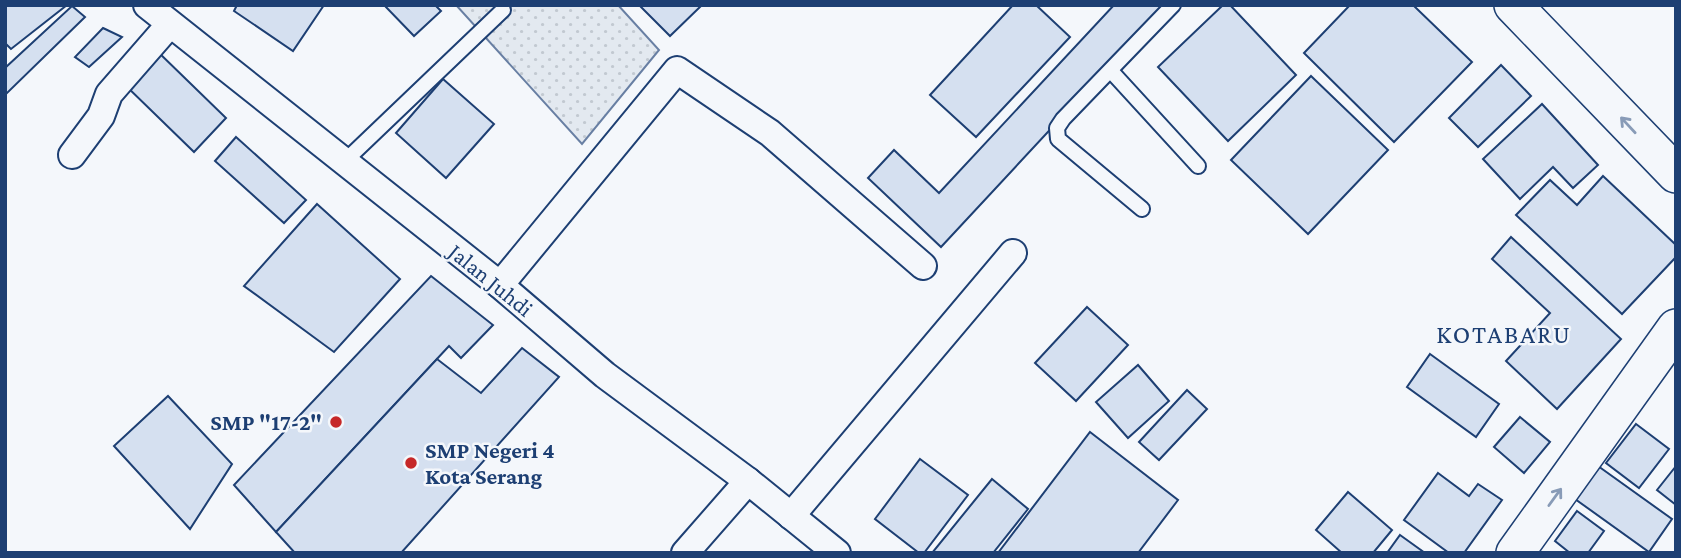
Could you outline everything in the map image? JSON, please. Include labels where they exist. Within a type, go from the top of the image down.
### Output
[{"type":"main road","points":[[1522,8],[1676,174]]},
{"type":"main road","points":[[1515,553],[1676,328]]},
{"type":"street","name":"Jalan Juhdi","points":[[147,5],[500,285],[605,375],[748,481],[837,553]]},
{"type":"street","points":[[72,155],[101,116],[109,94],[170,24]]},
{"type":"street","points":[[500,285],[642,117],[671,74],[677,70],[770,133],[923,266]]},
{"type":"street","points":[[791,516],[1013,253]]},
{"type":"street","points":[[685,553],[748,481]]},
{"type":"lane","points":[[1142,209],[1058,139],[1057,128],[1173,5]]},
{"type":"lane","points":[[344,162],[503,10]]},
{"type":"lane","points":[[1111,71],[1198,166]]},
{"type":"shaded area","points":[[456,5],[618,5],[659,50],[582,144]]},
{"type":"building","points":[[5,5],[67,5],[11,49],[5,43]]},
{"type":"building","points":[[237,5],[324,5],[293,51],[234,11]]},
{"type":"building","points":[[384,5],[435,5],[441,11],[414,36]]},
{"type":"building","points":[[639,5],[702,5],[670,36]]},
{"type":"building","points":[[1013,5],[1036,5],[1070,37],[976,137],[930,95]]},
{"type":"building","points":[[1114,5],[1166,5],[941,247],[868,178],[894,150],[939,193]]},
{"type":"building","points":[[1223,5],[1230,5],[1296,75],[1228,141],[1158,67]]},
{"type":"building","points":[[1350,5],[1413,5],[1472,62],[1394,142],[1304,53]]},
{"type":"building","points":[[72,6],[85,17],[5,95],[5,68]]},
{"type":"building","points":[[103,28],[122,37],[89,67],[75,57]]},
{"type":"building","points":[[155,49],[226,118],[194,152],[123,83]]},
{"type":"building","points":[[1501,65],[1531,96],[1478,147],[1449,118]]},
{"type":"building","points":[[1311,76],[1388,150],[1308,234],[1231,160]]},
{"type":"building","points":[[443,79],[494,124],[446,178],[396,133]]},
{"type":"building","points":[[1542,104],[1598,165],[1573,188],[1553,167],[1520,199],[1483,159]]},
{"type":"building","points":[[236,137],[306,200],[284,223],[215,161]]},
{"type":"building","points":[[1603,176],[1676,245],[1676,257],[1622,314],[1516,215],[1550,180],[1577,205]]},
{"type":"building","points":[[317,204],[400,279],[334,352],[244,286]]},
{"type":"building","points":[[1511,237],[1621,339],[1557,409],[1506,361],[1550,313],[1492,259]]},
{"type":"building","name":"SMP \"17-2\"","points":[[431,276],[493,325],[461,358],[449,346],[276,532],[234,485]]},
{"type":"building","points":[[1087,307],[1128,345],[1076,401],[1035,363]]},
{"type":"building","name":"SMP Negeri 4 Kota Serang","points":[[522,348],[559,377],[401,553],[295,553],[276,532],[437,359],[481,393]]},
{"type":"building","points":[[1430,354],[1499,404],[1476,437],[1407,387]]},
{"type":"building","points":[[1138,365],[1169,401],[1128,438],[1096,402]]},
{"type":"building","points":[[1187,390],[1207,409],[1159,460],[1139,442]]},
{"type":"building","points":[[168,396],[232,464],[190,529],[114,446]]},
{"type":"building","points":[[1520,417],[1550,442],[1524,473],[1494,447]]},
{"type":"building","points":[[1636,424],[1669,449],[1639,488],[1606,463]]},
{"type":"building","points":[[1090,432],[1178,500],[1138,553],[998,553]]},
{"type":"building","points":[[920,459],[968,495],[924,553],[919,553],[875,519]]},
{"type":"building","points":[[1598,466],[1672,519],[1649,552],[1575,499]]},
{"type":"building","points":[[1676,466],[1676,505],[1657,490]]},
{"type":"building","points":[[1438,473],[1469,496],[1478,484],[1502,500],[1464,553],[1449,553],[1404,520]]},
{"type":"building","points":[[992,479],[1028,509],[993,553],[932,553]]},
{"type":"building","points":[[1348,492],[1392,530],[1373,553],[1342,553],[1316,530]]},
{"type":"building","points":[[1577,511],[1604,531],[1588,553],[1570,553],[1555,541]]},
{"type":"building","points":[[1400,535],[1425,553],[1387,553]]},
{"type":"place","name":"SMP \"17-2\"","points":[[336,422]]},
{"type":"place","name":"SMP Negeri 4 Kota Serang","points":[[411,463]]},
{"type":"district","name":"KOTABARU","points":[[1504,334]]}]
